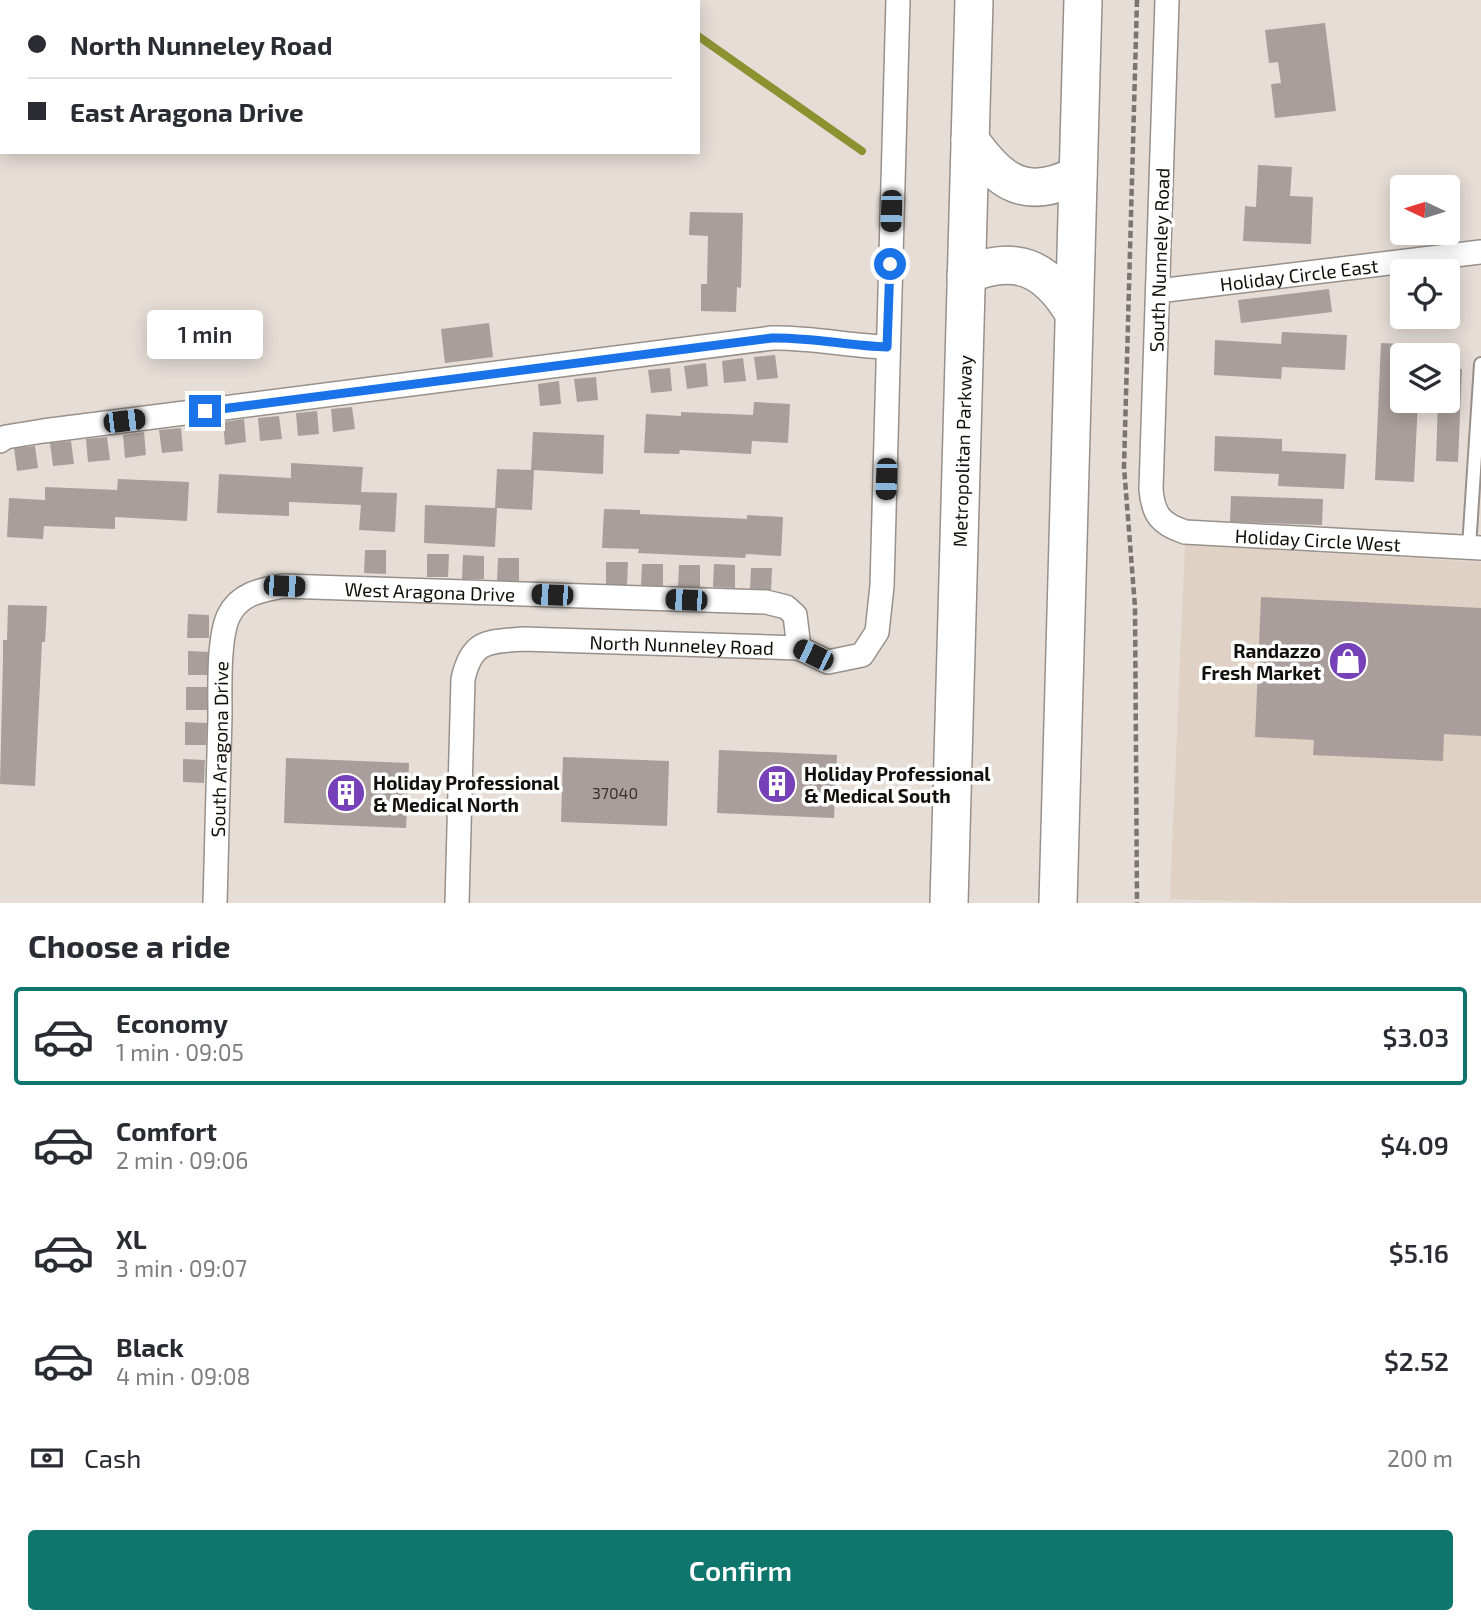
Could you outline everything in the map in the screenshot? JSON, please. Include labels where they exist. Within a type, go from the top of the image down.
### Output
[{"type":"main road","name":"Metropolitan Parkway","points":[[949,903],[974,0]]},
{"type":"main road","points":[[1058,903],[1083,0]]},
{"type":"main road","points":[[970,140],[987,164],[1017,185],[1032,188],[1047,186],[1078,175]]},
{"type":"main road","points":[[966,275],[1001,264],[1020,265],[1061,291],[1073,312]]},
{"type":"street","name":"North Nunneley Road","points":[[457,903],[463,679],[467,661],[475,648],[492,641],[523,639],[799,648],[828,662],[862,654],[877,632],[882,586],[886,479],[887,347],[898,0]]},
{"type":"street","name":"South Nunneley Road","points":[[1160,517],[1152,505],[1151,489],[1167,0]]},
{"type":"street","name":"Holiday Circle East","points":[[1158,292],[1481,252]]},
{"type":"street","points":[[0,441],[6,437],[43,431],[772,338],[802,337],[887,347]]},
{"type":"street","name":"Holiday Circle West","points":[[1160,517],[1169,527],[1185,532],[1475,548]]},
{"type":"street","name":"West Aragona Drive","points":[[241,599],[259,590],[284,586],[766,602],[786,607],[795,615],[799,648]]},
{"type":"street","name":"South Aragona Drive","points":[[215,903],[224,630],[230,613],[241,599]]},
{"type":"lane","points":[[1475,548],[1481,364]]},
{"type":"shaded area","points":[[1185,545],[1481,562],[1481,903],[1294,903],[1170,899]]},
{"type":"building","points":[[1325,23],[1336,111],[1275,118],[1271,84],[1281,83],[1278,62],[1269,63],[1265,30]]},
{"type":"building","points":[[1258,165],[1292,167],[1290,196],[1313,197],[1311,244],[1243,241],[1245,206],[1256,207]]},
{"type":"building","points":[[690,212],[743,213],[741,288],[737,287],[736,312],[701,311],[701,284],[707,284],[708,236],[689,235]]},
{"type":"building","points":[[1329,289],[1332,312],[1241,323],[1238,300]]},
{"type":"building","points":[[489,323],[493,357],[445,363],[441,329]]},
{"type":"building","points":[[1282,332],[1347,335],[1345,370],[1282,367],[1281,379],[1214,375],[1215,340],[1281,344]]},
{"type":"building","points":[[1381,343],[1390,343],[1390,413],[1417,413],[1414,482],[1375,480]]},
{"type":"building","points":[[775,355],[778,378],[757,380],[754,357]]},
{"type":"building","points":[[743,358],[746,381],[724,383],[722,361]]},
{"type":"building","points":[[706,363],[708,386],[687,389],[684,366]]},
{"type":"building","points":[[670,368],[672,391],[651,393],[648,370]]},
{"type":"building","points":[[1462,369],[1458,462],[1436,461],[1438,413],[1460,413]]},
{"type":"building","points":[[596,377],[598,400],[577,402],[574,379]]},
{"type":"building","points":[[559,381],[561,404],[540,406],[538,384]]},
{"type":"building","points":[[754,402],[790,404],[788,443],[752,441],[751,454],[680,450],[679,454],[644,453],[646,414],[681,416],[681,412],[753,415]]},
{"type":"building","points":[[352,407],[355,429],[333,432],[331,409]]},
{"type":"building","points":[[317,411],[319,434],[298,436],[296,413]]},
{"type":"building","points":[[279,416],[282,439],[260,441],[258,418]]},
{"type":"building","points":[[244,419],[246,442],[225,445],[223,422]]},
{"type":"building","points":[[181,428],[183,451],[162,453],[159,430]]},
{"type":"building","points":[[144,432],[146,455],[125,458],[123,435]]},
{"type":"building","points":[[533,432],[604,435],[603,474],[534,470],[532,510],[497,508],[495,547],[424,543],[425,505],[495,508],[497,469],[531,470]]},
{"type":"building","points":[[1215,436],[1282,439],[1282,451],[1346,454],[1344,489],[1278,486],[1279,474],[1214,471]]},
{"type":"building","points":[[107,437],[110,460],[88,462],[86,439]]},
{"type":"building","points":[[71,441],[74,464],[53,466],[50,443]]},
{"type":"building","points":[[35,446],[38,468],[17,471],[14,448]]},
{"type":"building","points":[[291,463],[363,467],[361,492],[397,493],[395,532],[359,530],[361,505],[289,502],[289,516],[217,513],[219,474],[291,478]]},
{"type":"building","points":[[118,479],[189,482],[187,521],[115,517],[115,529],[44,526],[43,539],[7,537],[9,498],[45,500],[45,487],[117,490]]},
{"type":"building","points":[[1231,496],[1323,499],[1322,525],[1230,522]]},
{"type":"building","points":[[604,509],[640,510],[640,514],[747,519],[747,515],[783,517],[781,556],[746,554],[745,558],[638,553],[639,549],[602,548]]},
{"type":"building","points":[[365,550],[386,550],[386,574],[364,573]]},
{"type":"building","points":[[427,554],[449,554],[448,577],[427,577]]},
{"type":"building","points":[[463,555],[484,556],[484,579],[462,579]]},
{"type":"building","points":[[498,558],[519,558],[519,581],[497,581]]},
{"type":"building","points":[[606,562],[628,562],[627,585],[606,585]]},
{"type":"building","points":[[642,564],[663,564],[663,587],[641,587]]},
{"type":"building","points":[[714,564],[735,565],[735,588],[713,587]]},
{"type":"building","points":[[679,565],[700,565],[700,588],[678,588]]},
{"type":"building","points":[[751,568],[772,568],[771,591],[750,590]]},
{"type":"building","name":"Randazzo Fresh Market","points":[[1261,597],[1481,608],[1481,736],[1444,734],[1443,761],[1313,755],[1314,740],[1255,737]]},
{"type":"building","points":[[8,605],[47,606],[45,642],[42,642],[35,786],[0,784],[3,640],[7,640]]},
{"type":"building","points":[[188,614],[209,615],[209,638],[187,638]]},
{"type":"building","points":[[188,651],[210,652],[209,675],[188,675]]},
{"type":"building","points":[[186,687],[208,687],[207,710],[186,710]]},
{"type":"building","points":[[185,722],[207,723],[206,745],[185,745]]},
{"type":"building","name":"Holiday Professional & Medical South","points":[[719,750],[837,755],[834,818],[717,813]]},
{"type":"building","points":[[563,757],[669,761],[667,826],[561,822]]},
{"type":"building","name":"Holiday Professional & Medical North","points":[[286,758],[409,763],[406,828],[284,823]]},
{"type":"building","points":[[183,759],[205,760],[204,783],[183,782]]},
{"type":"waterway","points":[[700,37],[862,151]]},
{"type":"place","name":"Randazzo Fresh Market","points":[[1348,661]]},
{"type":"place","name":"Holiday Professional & Medical South","points":[[777,784]]},
{"type":"place","name":"Holiday Professional & Medical North","points":[[346,793]]},
{"type":"route","points":[[205,411],[772,338],[802,337],[887,347],[890,264]]}]
